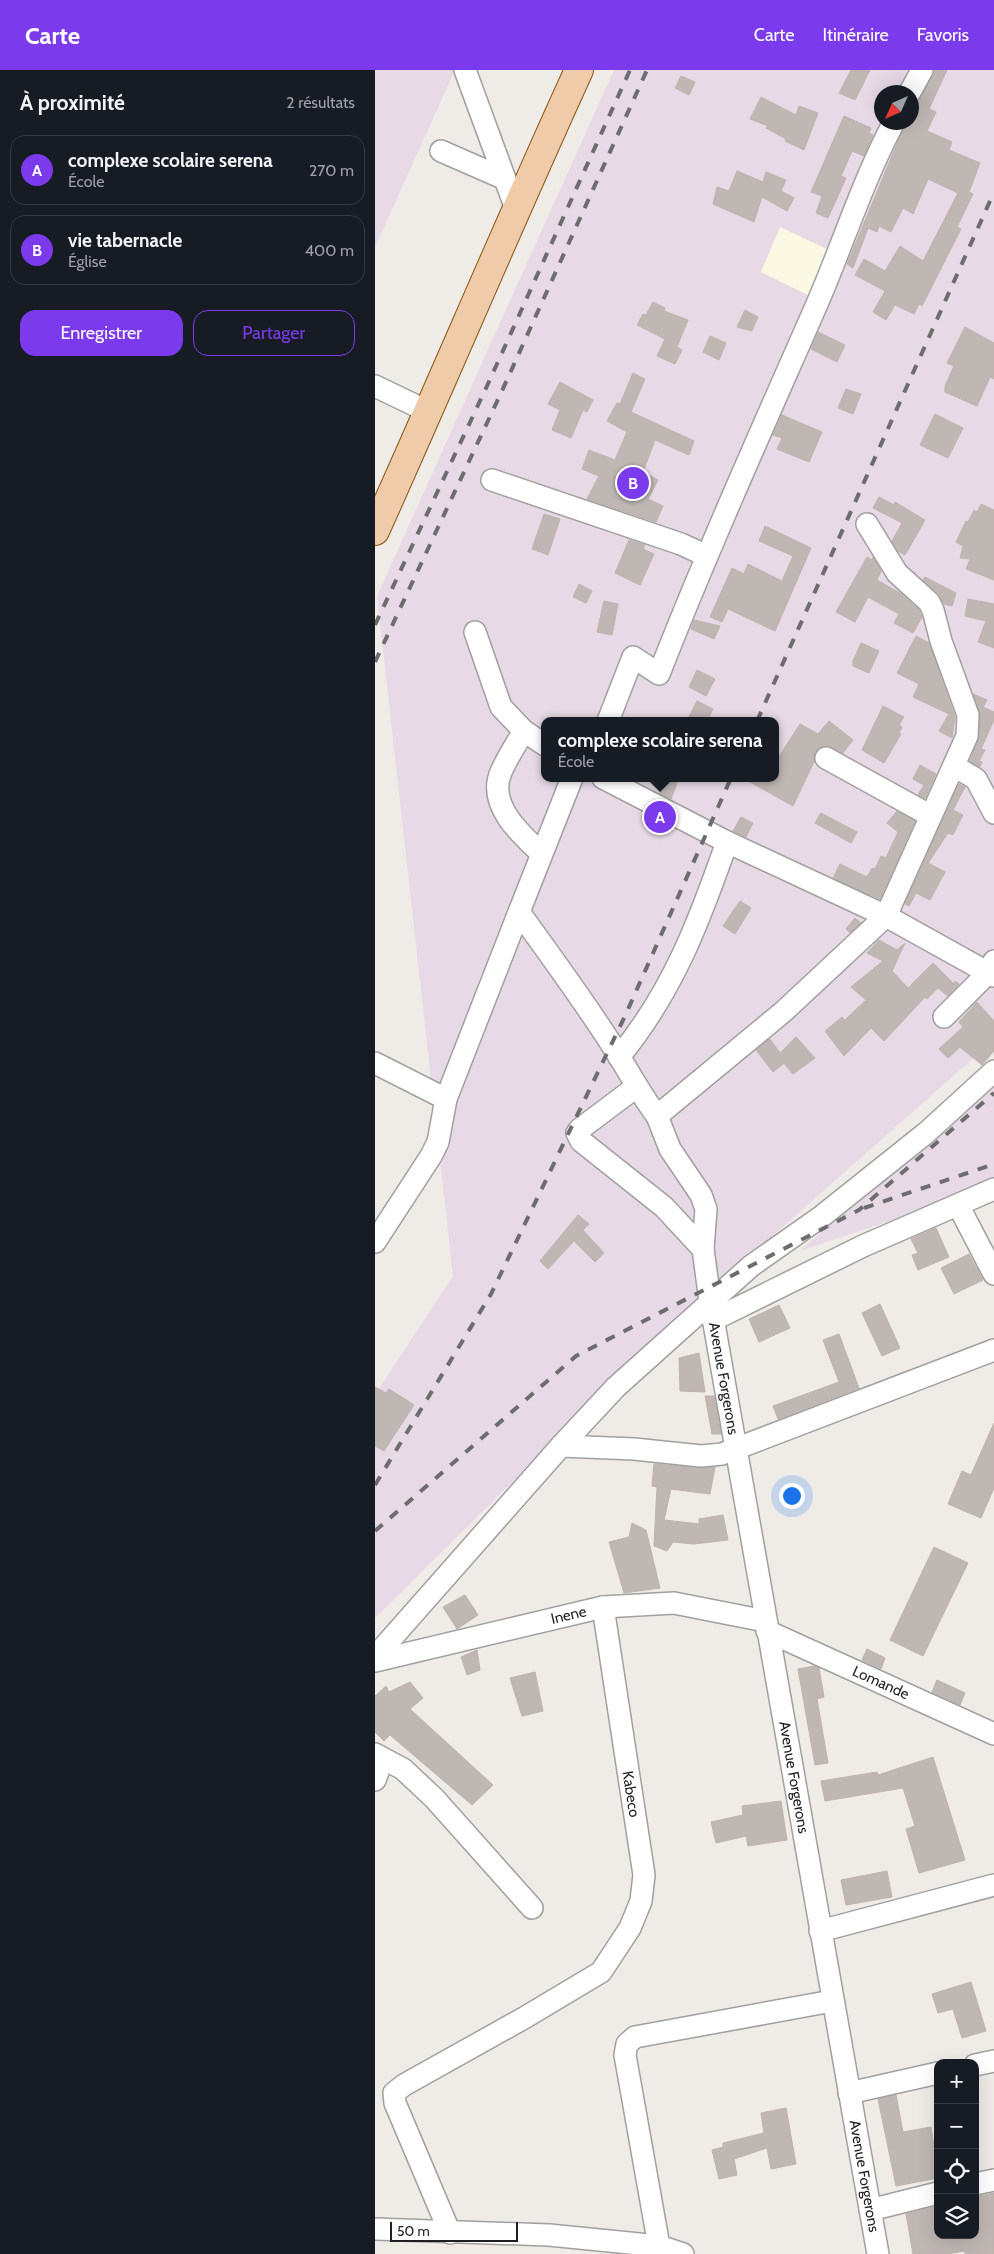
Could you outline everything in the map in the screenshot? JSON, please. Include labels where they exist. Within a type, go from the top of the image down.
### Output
[{"type":"main road","points":[[375,531],[579,70]]},
{"type":"street","points":[[465,70],[516,209]]},
{"type":"street","points":[[914,85],[922,70]]},
{"type":"street","points":[[610,717],[633,657],[659,674],[707,556],[827,279],[881,146],[890,130]]},
{"type":"street","points":[[441,151],[505,180]]},
{"type":"street","points":[[375,386],[429,412]]},
{"type":"street","points":[[492,480],[681,544],[707,556]]},
{"type":"street","points":[[657,1116],[783,1012],[886,916],[967,736],[968,715],[941,641],[933,610],[929,602],[897,573],[867,524]]},
{"type":"street","points":[[475,632],[501,707],[524,731],[541,742]]},
{"type":"street","points":[[524,731],[500,773],[498,792],[504,812],[517,832],[541,853]]},
{"type":"street","points":[[826,758],[931,816]]},
{"type":"street","points":[[954,766],[975,779],[994,813]]},
{"type":"street","points":[[375,1242],[431,1156],[438,1142],[446,1099],[569,782]]},
{"type":"street","points":[[611,782],[727,842],[886,916],[992,970],[944,1017]]},
{"type":"street","points":[[619,1057],[644,1026],[682,960],[727,842]]},
{"type":"street","name":"Avenue Forgerons","points":[[519,912],[571,983],[619,1057],[635,1087],[657,1116],[670,1149],[701,1195],[706,1209],[703,1249],[712,1310],[766,1626],[878,2254]]},
{"type":"street","points":[[375,1063],[446,1099]]},
{"type":"street","points":[[375,1659],[561,1446],[616,1387],[712,1310],[751,1266],[823,1216],[994,1071]]},
{"type":"street","points":[[635,1087],[580,1129],[577,1134],[581,1141],[664,1207],[703,1249]]},
{"type":"street","points":[[712,1310],[994,1189]]},
{"type":"street","points":[[959,1205],[994,1274]]},
{"type":"street","points":[[561,1446],[634,1449],[701,1456],[722,1454],[994,1350]]},
{"type":"street","name":"Inene","points":[[375,1659],[603,1607],[674,1603],[766,1626]]},
{"type":"street","name":"Kabeco","points":[[450,2233],[395,2103],[394,2093],[404,2085],[524,2018],[601,1972],[630,1928],[641,1901],[644,1875],[603,1607]]},
{"type":"street","name":"Lomande","points":[[766,1626],[994,1734]]},
{"type":"street","points":[[375,1780],[379,1757],[403,1769],[434,1798],[531,1908]]},
{"type":"street","points":[[820,1931],[994,1885]]},
{"type":"street","points":[[659,2246],[625,2055],[627,2044],[635,2037],[832,2001]]},
{"type":"street","points":[[979,2064],[994,2061]]},
{"type":"street","points":[[849,2093],[934,2074]]},
{"type":"street","points":[[979,2183],[994,2180]]},
{"type":"street","points":[[870,2210],[934,2194]]},
{"type":"street","points":[[375,2229],[549,2235],[659,2246],[683,2254]]},
{"type":"shaded area","points":[[375,70],[455,70],[375,247]]},
{"type":"shaded area","points":[[614,70],[994,70],[994,1040],[663,1333],[375,1618],[375,1395],[453,1276],[377,596]]},
{"type":"shaded area","points":[[780,227],[831,251],[812,297],[761,272]]},
{"type":"shaded area","points":[[994,1077],[994,1186],[800,1251]]},
{"type":"building","points":[[851,70],[870,70],[855,100],[839,93]]},
{"type":"building","points":[[934,70],[947,70],[929,109],[936,112],[927,131],[952,142],[949,150],[980,163],[969,192],[973,194],[957,227],[961,229],[922,306],[919,304],[914,314],[895,305],[886,320],[873,312],[885,291],[855,275],[864,259],[885,271],[900,246],[923,261],[958,193],[928,179],[913,214],[903,208],[891,232],[879,226],[877,232],[868,228],[853,268],[847,264],[903,130],[919,130],[919,100]]},
{"type":"building","points":[[681,76],[695,82],[689,95],[675,88]]},
{"type":"building","points":[[761,97],[796,115],[799,106],[818,113],[804,150],[785,141],[786,139],[766,128],[768,126],[750,119]]},
{"type":"building","points":[[844,116],[871,128],[869,133],[873,135],[864,156],[852,151],[841,176],[846,178],[828,218],[816,213],[822,196],[811,192]]},
{"type":"building","points":[[737,171],[763,182],[766,172],[786,180],[781,191],[794,198],[787,211],[762,197],[754,222],[713,204],[717,187],[729,191]]},
{"type":"building","points":[[653,302],[665,308],[664,311],[688,320],[677,347],[682,350],[675,364],[657,356],[665,339],[637,325],[643,314],[646,315]]},
{"type":"building","points":[[745,310],[758,317],[752,331],[737,327]]},
{"type":"building","points":[[965,327],[994,343],[994,379],[990,377],[977,406],[945,392],[945,386],[954,366],[947,363]]},
{"type":"building","points":[[818,332],[845,345],[837,362],[811,349]]},
{"type":"building","points":[[710,336],[726,343],[719,360],[703,352]]},
{"type":"building","points":[[633,373],[645,379],[631,412],[694,441],[689,455],[655,440],[643,472],[658,480],[648,499],[663,506],[656,522],[587,499],[599,476],[582,469],[589,450],[615,460],[627,432],[607,421],[617,403],[620,404]]},
{"type":"building","points":[[560,382],[593,400],[587,412],[583,410],[571,438],[552,430],[560,410],[548,404]]},
{"type":"building","points":[[846,389],[861,394],[853,414],[838,408]]},
{"type":"building","points":[[935,414],[963,428],[948,458],[920,445]]},
{"type":"building","points":[[782,415],[822,432],[809,462],[777,449],[782,438],[773,435]]},
{"type":"building","points":[[879,497],[894,505],[895,502],[925,520],[905,555],[898,551],[892,541],[902,523],[873,508]]},
{"type":"building","points":[[981,504],[994,510],[994,580],[966,569],[970,559],[960,558],[963,546],[956,542],[966,521],[968,522],[974,510],[977,512]]},
{"type":"building","points":[[544,514],[560,519],[548,555],[532,549]]},
{"type":"building","points":[[765,526],[811,548],[775,631],[728,609],[722,622],[710,617],[732,568],[744,574],[748,564],[782,581],[793,556],[759,541]]},
{"type":"building","points":[[629,540],[645,545],[643,549],[654,554],[640,585],[615,573]]},
{"type":"building","points":[[867,557],[872,560],[873,557],[881,571],[877,580],[900,593],[919,610],[922,617],[913,633],[894,623],[899,614],[868,597],[855,622],[836,612]]},
{"type":"building","points":[[925,577],[956,593],[952,606],[944,604],[938,593],[923,580]]},
{"type":"building","points":[[579,584],[592,591],[586,603],[573,597]]},
{"type":"building","points":[[968,599],[994,604],[994,648],[978,642],[986,621],[965,616]]},
{"type":"building","points":[[604,601],[618,604],[612,635],[597,632]]},
{"type":"building","points":[[694,620],[720,626],[714,639],[691,629]]},
{"type":"building","points":[[916,636],[929,643],[955,717],[952,738],[939,731],[949,714],[913,697],[919,684],[897,673]]},
{"type":"building","points":[[861,643],[879,651],[869,673],[853,666],[853,661]]},
{"type":"building","points":[[697,670],[715,679],[706,696],[689,687]]},
{"type":"building","points":[[973,694],[987,700],[983,707],[994,712],[994,720],[981,749],[985,750],[979,761],[982,762],[980,767],[970,761],[979,737],[980,715]]},
{"type":"building","points":[[697,701],[713,709],[709,717],[689,717]]},
{"type":"building","points":[[883,706],[904,717],[899,725],[902,727],[899,733],[901,734],[884,763],[862,750]]},
{"type":"building","points":[[829,721],[853,740],[843,753],[826,746],[815,752],[814,762],[793,806],[750,782],[779,782],[779,757],[800,724],[818,734]]},
{"type":"building","points":[[920,765],[936,774],[925,798],[918,795],[924,785],[913,779]]},
{"type":"building","points":[[663,782],[677,782],[671,799],[659,793]]},
{"type":"building","points":[[959,784],[965,787],[953,810],[963,815],[953,835],[948,833],[928,863],[945,872],[930,900],[916,893],[909,906],[905,904]]},
{"type":"building","points":[[897,811],[915,821],[880,899],[833,878],[840,864],[867,877],[872,868],[875,869],[881,856],[886,858],[898,832],[887,823]]},
{"type":"building","points":[[821,813],[857,832],[851,843],[815,823]]},
{"type":"building","points":[[741,817],[753,823],[746,837],[733,831]]},
{"type":"building","points":[[740,901],[751,908],[735,934],[723,926]]},
{"type":"building","points":[[855,918],[861,923],[850,933],[846,929]]},
{"type":"building","points":[[879,940],[897,950],[905,943],[892,971],[908,988],[933,963],[954,984],[955,981],[959,984],[948,996],[938,988],[927,999],[925,997],[884,1041],[871,1028],[844,1056],[825,1031],[842,1017],[845,1020],[866,1000],[851,987],[883,961],[867,953]]},
{"type":"building","points":[[977,1002],[994,1021],[994,1051],[982,1065],[960,1047],[948,1058],[939,1049],[963,1027],[959,1022]]},
{"type":"building","points":[[796,1037],[815,1058],[793,1074],[784,1063],[773,1072],[756,1050],[770,1039],[780,1053]]},
{"type":"building","points":[[578,1215],[589,1224],[583,1230],[604,1253],[595,1262],[574,1241],[548,1269],[540,1261]]},
{"type":"building","points":[[936,1228],[949,1257],[918,1270],[912,1255],[918,1253],[911,1239]]},
{"type":"building","points":[[969,1254],[983,1280],[954,1294],[941,1268]]},
{"type":"building","points":[[880,1304],[900,1348],[882,1356],[862,1313]]},
{"type":"building","points":[[779,1305],[790,1328],[759,1342],[749,1319]]},
{"type":"building","points":[[839,1334],[859,1388],[778,1419],[773,1406],[839,1382],[823,1340]]},
{"type":"building","points":[[699,1353],[705,1392],[680,1391],[679,1358]]},
{"type":"building","points":[[375,1387],[386,1393],[389,1389],[414,1405],[384,1451],[375,1446]]},
{"type":"building","points":[[705,1396],[714,1396],[721,1434],[712,1434]]},
{"type":"building","points":[[994,1423],[994,1488],[981,1518],[948,1504],[962,1471],[971,1475]]},
{"type":"building","points":[[654,1464],[700,1468],[715,1467],[710,1494],[671,1489],[664,1520],[699,1524],[699,1519],[723,1515],[728,1540],[694,1544],[673,1542],[667,1551],[654,1546],[657,1487],[652,1486]]},
{"type":"building","points":[[632,1523],[646,1530],[660,1588],[624,1593],[609,1542],[629,1537]]},
{"type":"building","points":[[934,1547],[968,1563],[923,1656],[890,1640]]},
{"type":"building","points":[[465,1595],[478,1615],[457,1629],[443,1607]]},
{"type":"building","points":[[867,1649],[885,1658],[881,1669],[862,1660]]},
{"type":"building","points":[[477,1650],[480,1670],[467,1675],[461,1657]]},
{"type":"building","points":[[814,1666],[819,1668],[824,1697],[817,1699],[828,1763],[815,1765],[798,1669]]},
{"type":"building","points":[[535,1672],[543,1711],[522,1716],[510,1678]]},
{"type":"building","points":[[937,1680],[965,1693],[960,1705],[932,1692]]},
{"type":"building","points":[[410,1682],[423,1698],[410,1709],[493,1785],[472,1805],[390,1735],[384,1741],[375,1732],[375,1696],[386,1686],[389,1692]]},
{"type":"building","points":[[933,1757],[965,1860],[919,1873],[906,1829],[915,1826],[903,1788],[825,1801],[821,1781],[877,1772],[878,1775]]},
{"type":"building","points":[[781,1801],[787,1840],[748,1846],[746,1836],[716,1843],[711,1822],[743,1815],[742,1806]]},
{"type":"building","points":[[887,1871],[892,1897],[846,1905],[841,1880]]},
{"type":"building","points":[[971,1982],[986,2031],[962,2038],[953,2009],[938,2013],[932,1994]]},
{"type":"building","points":[[896,2095],[903,2132],[931,2127],[934,2146],[934,2179],[896,2186],[878,2099]]},
{"type":"building","points":[[786,2108],[796,2164],[771,2169],[767,2148],[734,2159],[737,2175],[719,2179],[712,2150],[723,2147],[723,2143],[764,2133],[761,2113]]},
{"type":"building","points":[[994,2193],[994,2254],[965,2254],[965,2251],[947,2254],[913,2254],[906,2214],[934,2207],[934,2239],[979,2239],[979,2196]]},
{"type":"railway","points":[[375,625],[487,386],[630,70]]},
{"type":"railway","points":[[375,662],[501,393],[647,70]]},
{"type":"railway","points":[[759,717],[994,192]]},
{"type":"railway","points":[[375,1485],[491,1294],[625,1016],[729,782]]},
{"type":"railway","points":[[375,1531],[576,1356],[859,1210],[994,1093]]},
{"type":"railway","points":[[864,1208],[994,1164]]},
{"type":"place","name":"vie tabernacle","points":[[633,483]]},
{"type":"place","name":"complexe scolaire serena","points":[[660,817]]}]
